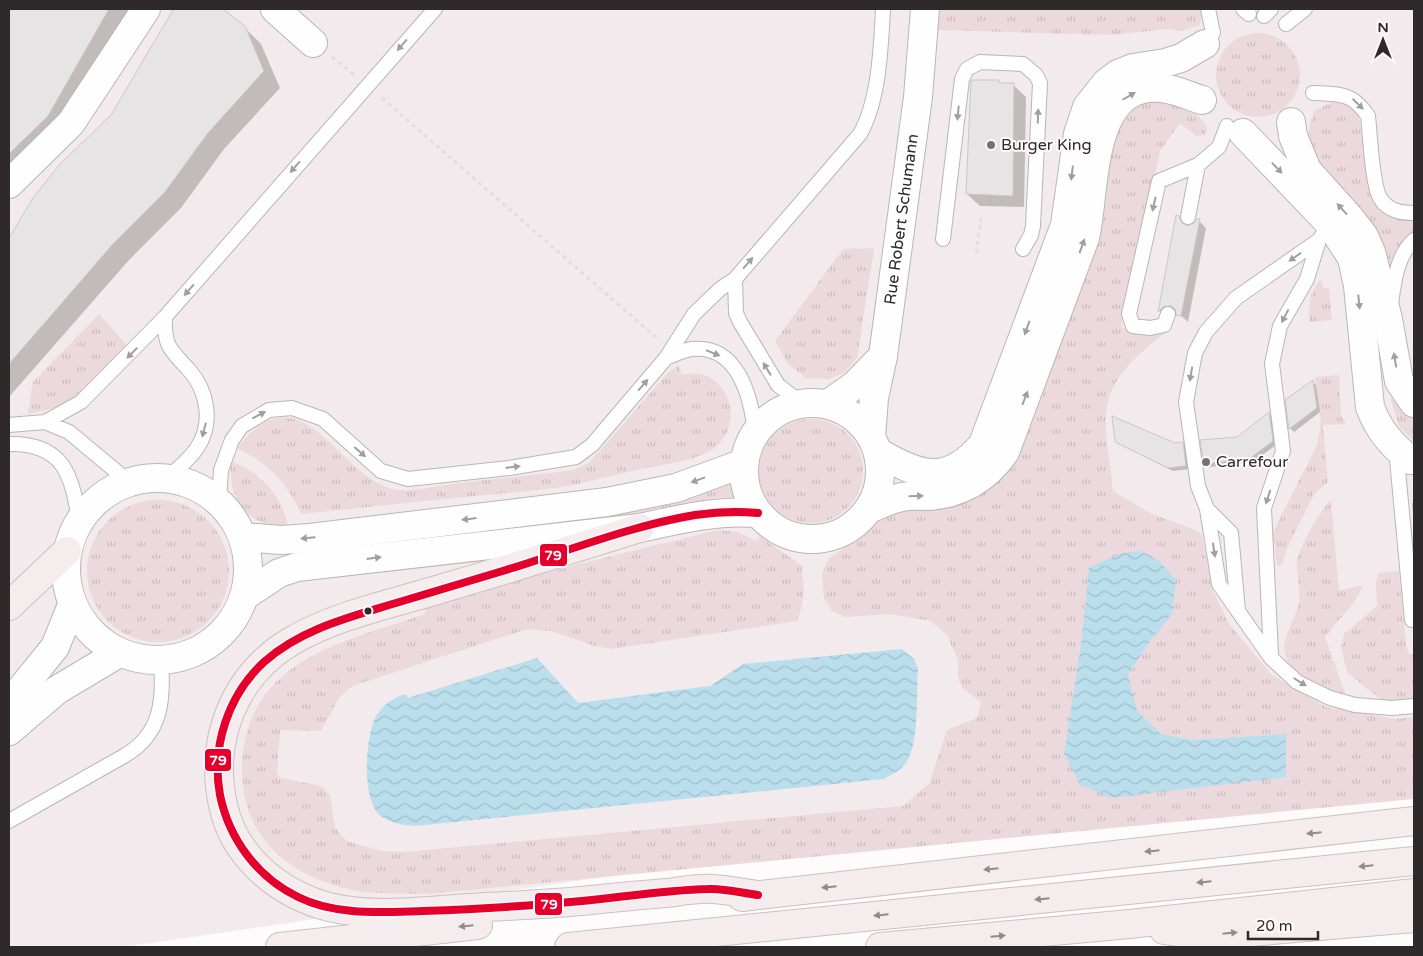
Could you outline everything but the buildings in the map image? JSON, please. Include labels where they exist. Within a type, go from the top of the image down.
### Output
[{"type":"highway","points":[[640,528],[338,621],[290,643],[264,662],[246,682],[224,724],[220,742],[218,781],[225,815],[234,836],[250,859],[271,880],[299,898],[354,911],[438,910],[551,903],[711,889],[758,895]]},
{"type":"highway","points":[[9,606],[67,551]]},
{"type":"highway","points":[[280,947],[1414,822]]},
{"type":"highway","points":[[569,947],[1414,861]]},
{"type":"highway","points":[[880,947],[1130,924],[1414,893]]},
{"type":"highway","points":[[1130,924],[1203,936],[1414,918]]},
{"type":"street","points":[[9,184],[71,123],[146,9]]},
{"type":"street","points":[[274,9],[313,43]]},
{"type":"street","name":"Rue Robert Schumann","points":[[874,444],[874,398],[883,356],[918,96],[926,9]]},
{"type":"street","points":[[874,444],[910,470],[934,473],[962,465],[983,444],[1065,225],[1078,134],[1087,107],[1106,83],[1118,74],[1133,68],[1165,63],[1181,58],[1209,39]]},
{"type":"street","points":[[869,508],[902,496],[930,496],[960,490],[974,484],[997,463],[1005,452],[1085,238],[1090,215],[1101,132],[1108,118],[1118,103],[1132,93],[1146,88],[1162,88],[1202,100]]},
{"type":"street","points":[[1291,122],[1307,170],[1364,236],[1376,268],[1388,319],[1399,381],[1414,403]]},
{"type":"street","points":[[1235,130],[1325,232],[1352,258],[1358,286],[1370,407],[1376,425],[1405,454]]},
{"type":"street","points":[[828,404],[855,385],[883,356]]},
{"type":"street","points":[[801,404],[828,404],[845,411],[860,422],[874,444],[880,471],[878,491],[869,508],[854,524],[836,535],[814,539],[793,537],[774,528],[758,513],[749,498],[744,480],[744,463],[748,447],[755,432],[775,414],[801,404]]},
{"type":"street","points":[[243,537],[281,540],[310,538],[607,502],[676,488],[744,463]]},
{"type":"street","points":[[149,478],[168,478],[195,486],[219,501],[234,519],[243,537],[249,567],[246,595],[235,619],[218,638],[196,652],[171,660],[144,660],[120,653],[100,642],[89,631],[72,605],[65,579],[67,551],[79,521],[92,504],[110,491],[130,482],[149,478]]},
{"type":"street","points":[[246,595],[279,573],[297,566],[640,528],[694,516],[724,512],[758,513]]},
{"type":"street","points":[[9,704],[55,648],[72,605]]},
{"type":"street","points":[[9,731],[57,690],[120,653]]},
{"type":"lane","points":[[45,422],[81,402],[165,317],[434,9]]},
{"type":"lane","points":[[219,501],[221,470],[232,440],[242,426],[269,410],[292,408],[323,420],[381,471],[408,479],[509,468],[576,457],[592,445],[666,358],[694,314],[720,289],[735,279],[853,143],[869,119],[879,55],[883,9]]},
{"type":"lane","points":[[1208,9],[1209,39]]},
{"type":"lane","points":[[1286,24],[1305,9]]},
{"type":"lane","points":[[943,239],[962,79],[967,69],[980,62],[1023,64],[1036,75],[1040,82],[1033,226],[1031,235],[1023,249]]},
{"type":"lane","points":[[1313,93],[1351,97],[1361,104],[1368,116],[1380,198],[1392,210],[1401,213],[1414,212]]},
{"type":"lane","points":[[1168,314],[1164,324],[1150,328],[1133,326],[1129,314],[1159,180],[1198,165],[1235,130]]},
{"type":"lane","points":[[1188,217],[1198,165]]},
{"type":"lane","points":[[1325,232],[1236,298],[1206,332],[1195,353],[1186,402],[1198,486],[1207,509],[1219,584],[1259,638],[1271,658],[1297,682],[1330,698],[1355,705],[1392,708],[1414,706]]},
{"type":"lane","points":[[1271,658],[1264,508],[1283,451],[1272,364],[1280,326],[1307,279],[1325,232]]},
{"type":"lane","points":[[1388,319],[1396,276],[1408,245],[1414,240]]},
{"type":"lane","points":[[735,279],[736,313],[740,322],[778,385],[801,404]]},
{"type":"lane","points":[[165,317],[167,346],[198,381],[207,406],[206,422],[197,448],[168,478]]},
{"type":"lane","points":[[666,358],[696,349],[707,350],[728,362],[737,371],[749,395],[755,432]]},
{"type":"lane","points":[[9,424],[45,422],[69,432],[130,482]]},
{"type":"lane","points":[[9,444],[29,444],[48,451],[56,457],[69,474],[79,521]]},
{"type":"lane","points":[[1405,454],[1412,620]]},
{"type":"lane","points":[[1207,509],[1231,534],[1239,613]]},
{"type":"lane","points":[[9,821],[130,753],[145,739],[153,730],[161,702],[161,660]]},
{"type":"path","points":[[313,43],[368,85],[664,343]]},
{"type":"path","points":[[976,253],[981,217]]},
{"type":"shaded area","points":[[9,9],[1414,9],[1414,791],[763,854],[123,947],[9,947]]},
{"type":"green space","points":[[938,9],[1202,9],[1200,25],[1181,31],[1171,29],[1109,35],[938,30]]},
{"type":"green space","points":[[1258,33],[1274,36],[1288,45],[1297,59],[1300,75],[1297,91],[1288,105],[1274,114],[1258,117],[1242,114],[1228,105],[1219,91],[1216,75],[1219,59],[1228,45],[1242,36]]},
{"type":"green space","points":[[1157,99],[1195,112],[1207,126],[1205,135],[1196,136],[1180,123],[1160,151],[1121,327],[1150,336],[1170,329],[1148,346],[1128,366],[1113,388],[1108,401],[1106,434],[1113,491],[1150,513],[1198,531],[1202,536],[1212,589],[1229,624],[1272,675],[1326,707],[1396,719],[1414,717],[1414,799],[427,894],[377,893],[348,889],[305,873],[287,862],[272,848],[259,832],[250,814],[244,793],[242,757],[246,734],[254,712],[267,692],[291,670],[308,658],[346,641],[425,614],[426,607],[547,572],[718,530],[738,532],[756,541],[760,536],[801,565],[804,593],[797,621],[612,649],[595,646],[551,631],[527,629],[352,686],[339,698],[321,731],[280,730],[277,774],[281,778],[321,786],[330,795],[335,828],[346,841],[382,851],[404,852],[903,806],[929,784],[947,730],[977,718],[981,702],[962,688],[958,677],[958,660],[947,635],[931,621],[892,614],[845,617],[832,611],[824,599],[822,574],[828,559],[862,535],[880,517],[900,508],[941,508],[975,498],[997,482],[1119,121],[1137,104]]},
{"type":"green space","points":[[1332,102],[1351,104],[1358,113],[1373,203],[1388,216],[1414,219],[1414,232],[1405,240],[1389,278],[1311,167],[1306,140],[1314,111]]},
{"type":"green space","points":[[874,248],[857,358],[844,373],[829,379],[806,378],[788,364],[775,341],[843,249]]},
{"type":"green space","points":[[1321,279],[1323,287],[1329,288],[1332,320],[1310,322],[1310,299]]},
{"type":"green space","points":[[99,314],[133,352],[81,402],[28,414],[33,382]]},
{"type":"green space","points":[[678,365],[682,375],[698,374],[711,378],[721,387],[728,399],[731,413],[729,427],[723,440],[711,450],[686,460],[568,486],[301,514],[283,483],[258,460],[237,448],[261,425],[283,418],[302,422],[321,435],[358,469],[378,483],[400,490],[573,470],[589,463],[667,374]]},
{"type":"green space","points":[[1339,375],[1341,416],[1346,424],[1323,425],[1328,482],[1314,494],[1287,548],[1282,565],[1277,566],[1274,541],[1269,540],[1317,445],[1321,421],[1315,377]]},
{"type":"green space","points":[[1390,397],[1414,418],[1414,441],[1399,426]]},
{"type":"green space","points":[[811,419],[831,423],[848,434],[859,451],[863,471],[859,491],[848,508],[831,519],[811,523],[791,519],[774,508],[763,491],[759,471],[763,451],[774,434],[791,423]]},
{"type":"green space","points":[[231,461],[252,472],[268,486],[281,505],[288,527],[274,526],[261,522],[243,509],[233,488]]},
{"type":"green space","points":[[730,482],[734,497],[713,498],[643,515],[411,547],[411,539],[596,517],[668,502]]},
{"type":"green space","points":[[158,500],[185,506],[197,512],[208,521],[217,532],[223,544],[229,571],[223,598],[217,610],[208,621],[197,630],[185,636],[158,642],[131,636],[119,630],[108,621],[99,610],[93,598],[87,571],[93,544],[99,532],[108,521],[119,512],[131,506]]},
{"type":"green space","points":[[1331,500],[1339,591],[1363,585],[1351,606],[1325,637],[1345,693],[1337,695],[1298,673],[1288,661],[1285,653],[1286,640],[1299,601],[1298,557],[1310,530]]},
{"type":"green space","points":[[1399,571],[1406,644],[1409,654],[1414,654],[1414,701],[1391,703],[1381,700],[1347,672],[1341,647],[1344,634],[1377,606],[1376,581],[1379,573]]},
{"type":"water","points":[[1142,551],[1160,562],[1176,580],[1172,614],[1148,644],[1128,675],[1137,711],[1161,734],[1193,740],[1286,734],[1286,777],[1111,798],[1080,785],[1064,754],[1082,637],[1089,567],[1123,553]]},
{"type":"water","points":[[902,649],[914,659],[918,668],[915,732],[910,756],[905,764],[895,773],[883,779],[414,826],[397,823],[381,816],[370,797],[367,753],[372,726],[376,716],[385,705],[393,699],[406,694],[408,698],[537,658],[578,703],[710,686],[743,664]]},
{"type":"transit line","name":"79","points":[[758,513],[703,514],[647,526],[327,625],[278,651],[251,675],[232,706],[225,723],[218,759],[220,795],[224,811],[230,827],[247,855],[258,868],[283,889],[298,897],[328,907],[375,912],[423,911],[562,903],[660,892],[708,889],[758,895]]},
{"type":"place","name":"Burger King","points":[[991,145]]},
{"type":"place","name":"Carrefour","points":[[1206,462]]}]
